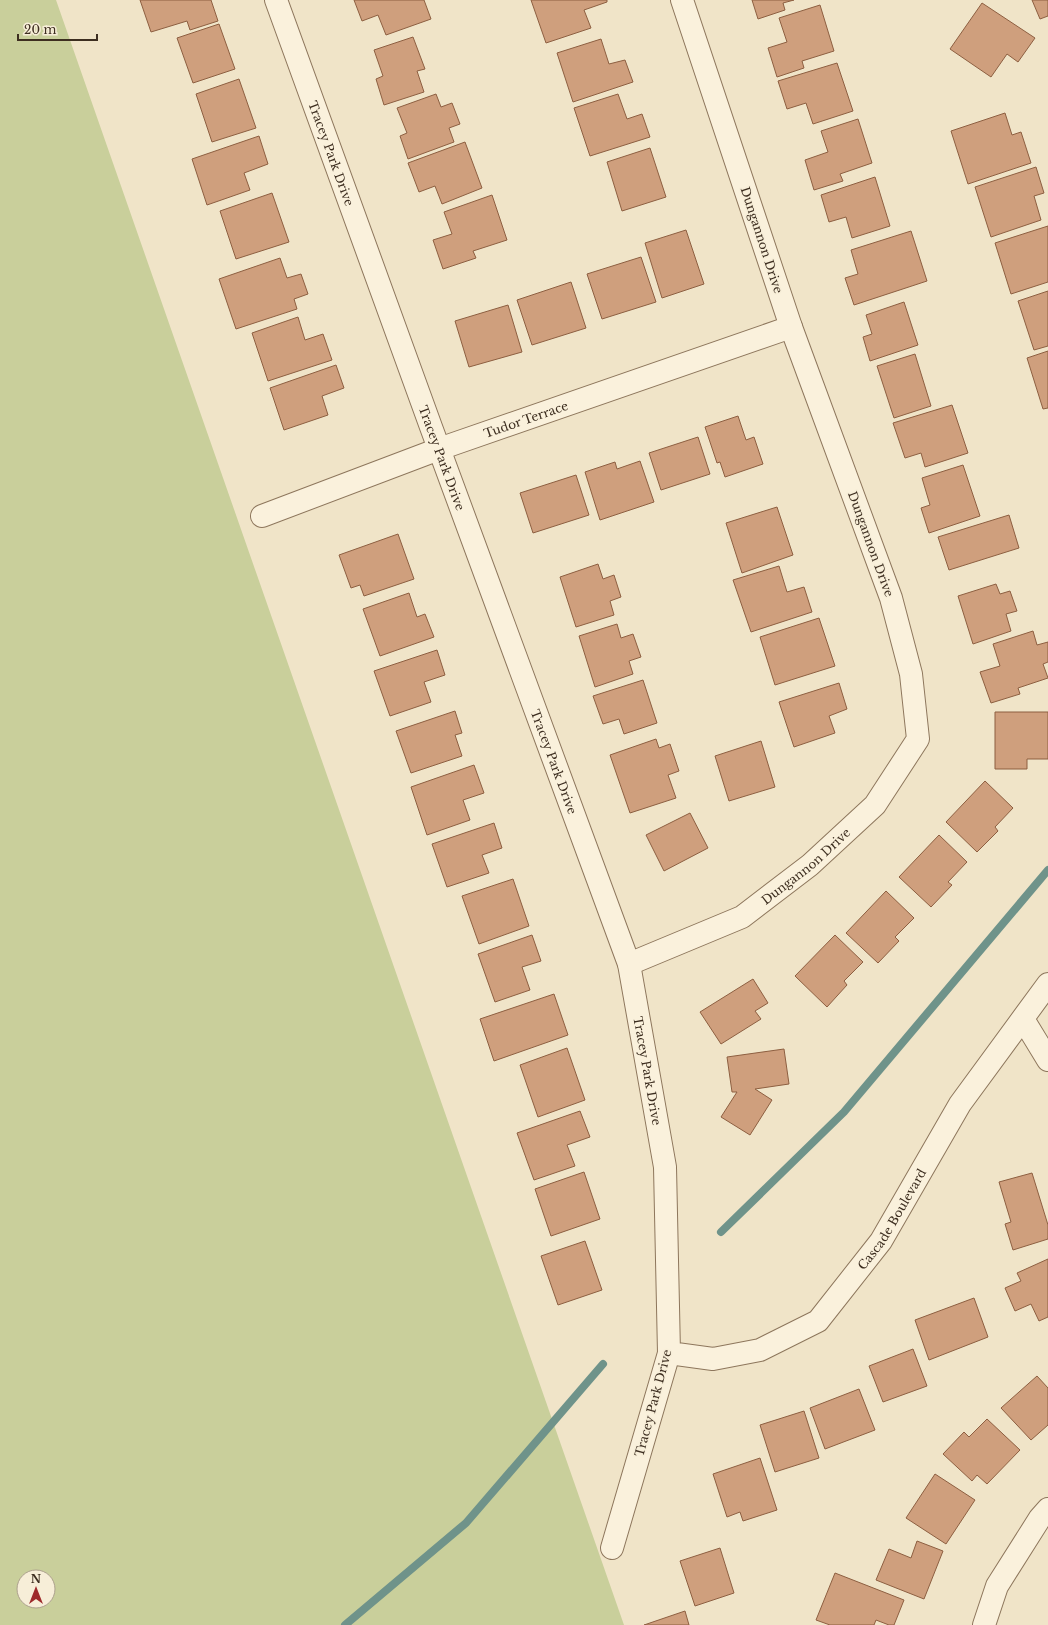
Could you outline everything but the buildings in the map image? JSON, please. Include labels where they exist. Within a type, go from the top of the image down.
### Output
[{"type":"street","name":"Tracey Park Drive","points":[[276,0],[439,449],[629,964],[665,1167],[669,1353],[612,1548]]},
{"type":"street","name":"Dungannon Drive","points":[[629,964],[742,917],[810,865],[874,805],[918,739],[911,674],[891,598],[791,328],[682,0]]},
{"type":"street","name":"Tudor Terrace","points":[[262,516],[439,449],[791,328]]},
{"type":"street","name":"Cascade Boulevard","points":[[669,1353],[713,1359],[760,1350],[818,1321],[881,1241],[960,1104],[1048,984]]},
{"type":"street","points":[[1022,1019],[1048,1060]]},
{"type":"street","points":[[984,1625],[997,1586],[1040,1518],[1048,1509]]},
{"type":"green space","points":[[0,0],[56,0],[624,1625],[0,1625]]},
{"type":"waterway","points":[[721,1232],[844,1112],[1048,870]]},
{"type":"waterway","points":[[345,1625],[466,1523],[603,1364]]}]
